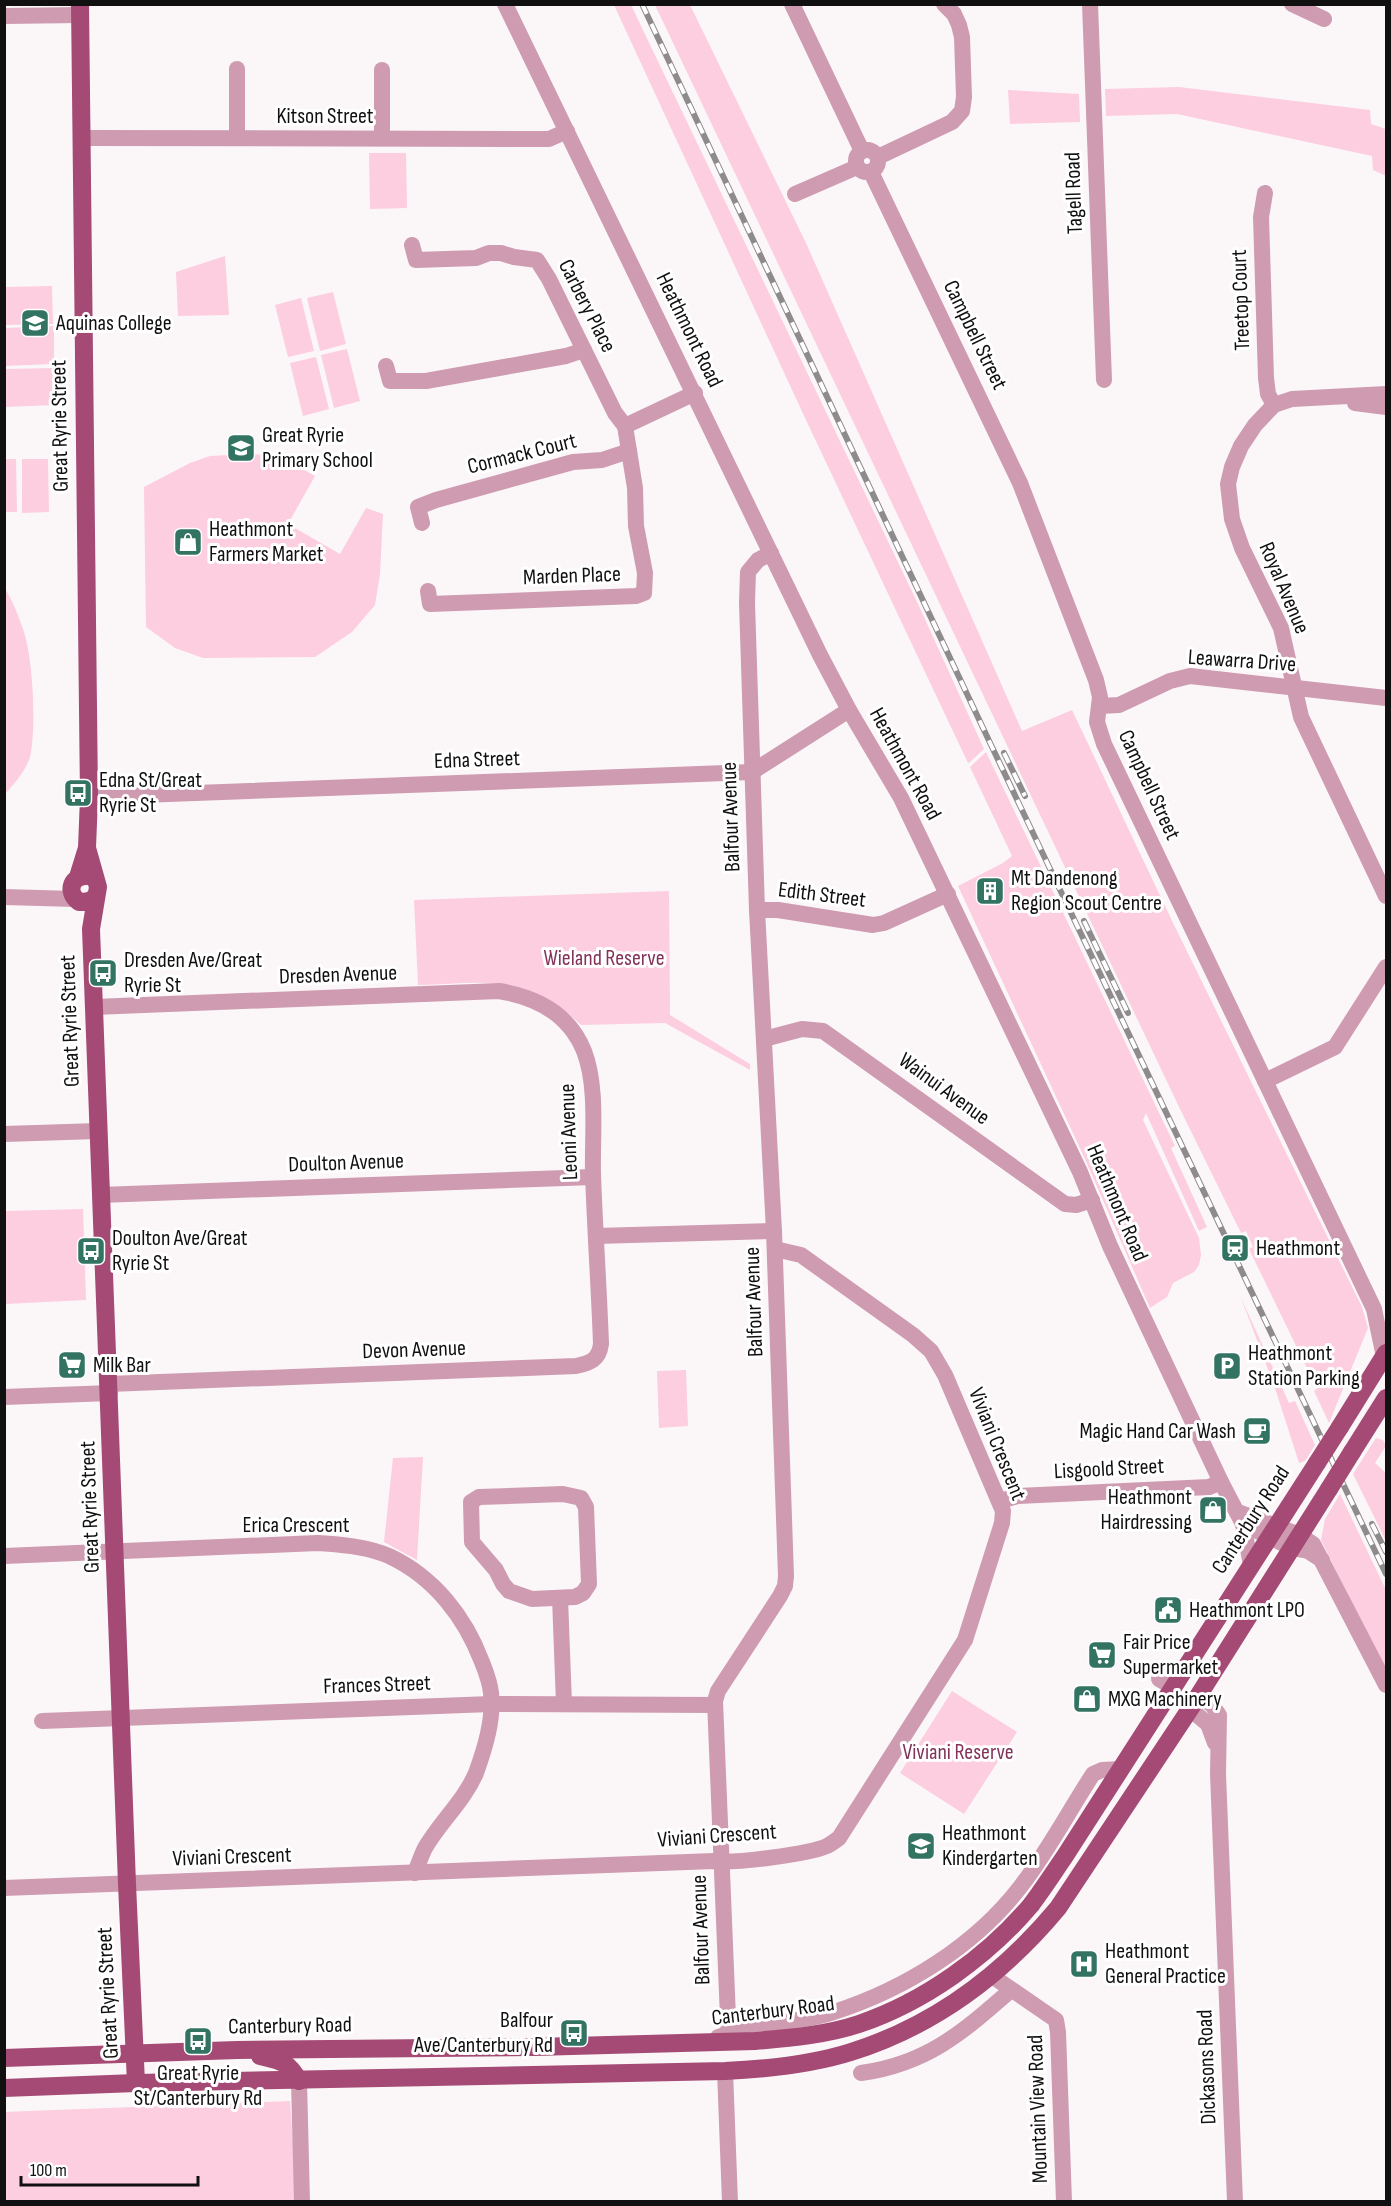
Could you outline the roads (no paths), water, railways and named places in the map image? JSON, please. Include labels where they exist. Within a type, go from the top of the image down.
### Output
[{"type":"main road","name":"Great Ryrie Street","points":[[80,10],[89,797],[86,895],[91,929],[136,2083]]},
{"type":"main road","name":"Great Ryrie Street","points":[[76,879],[87,848]]},
{"type":"main road","points":[[76,879],[89,876],[86,895]]},
{"type":"main road","name":"Canterbury Road","points":[[4,2058],[237,2050],[691,2044],[728,2038],[813,2035],[860,2024],[918,1997],[978,1957],[1030,1905],[1059,1865],[1121,1769],[1166,1683],[1251,1565],[1385,1355]]},
{"type":"main road","points":[[1353,1406],[1363,1412],[1374,1411],[1383,1403]]},
{"type":"main road","points":[[4,2088],[136,2083],[725,2072],[804,2064],[851,2052],[920,2024],[992,1976],[1032,1938],[1058,1908],[1194,1702],[1383,1403]]},
{"type":"main road","points":[[1166,1683],[1194,1702]]},
{"type":"main road","points":[[298,2081],[306,2062],[312,2055],[325,2049]]},
{"type":"main road","points":[[237,2050],[281,2061],[291,2068],[298,2081]]},
{"type":"street","name":"Heathmont Road","points":[[505,4],[849,710],[898,792],[948,894],[1092,1200],[1110,1246],[1240,1518],[1251,1565]]},
{"type":"street","name":"Campbell Street","points":[[792,4],[1020,483],[1096,680],[1100,697],[1097,722],[1104,744],[1264,1081],[1380,1312],[1385,1355]]},
{"type":"street","points":[[795,194],[952,122],[962,111],[964,97],[962,37],[954,14],[944,4]]},
{"type":"street","name":"Tagell Road","points":[[1090,4],[1104,380]]},
{"type":"street","points":[[1292,4],[1324,19]]},
{"type":"street","points":[[4,16],[80,10]]},
{"type":"street","points":[[237,69],[237,138]]},
{"type":"street","points":[[382,70],[382,138]]},
{"type":"street","name":"Kitson Street","points":[[82,138],[549,139],[567,131]]},
{"type":"street","name":"Treetop Court","points":[[1265,193],[1261,217],[1266,378],[1267,390],[1274,405]]},
{"type":"street","name":"Carbery Place","points":[[412,245],[416,260],[476,258],[489,253],[537,260],[543,266],[615,413],[625,426]]},
{"type":"street","points":[[389,381],[426,381],[566,356],[584,350]]},
{"type":"street","points":[[629,451],[625,426],[694,393]]},
{"type":"street","points":[[1274,405],[1292,399],[1386,394]]},
{"type":"street","points":[[1339,396],[1356,404],[1386,407]]},
{"type":"street","name":"Royal Avenue","points":[[1274,405],[1255,425],[1240,446],[1232,467],[1228,484],[1232,519],[1242,548],[1281,628],[1301,717],[1386,896]]},
{"type":"street","name":"Cormack Court","points":[[422,523],[418,507],[436,500],[573,462],[602,460],[629,451]]},
{"type":"street","name":"Marden Place","points":[[429,603],[636,596],[644,593],[645,573],[636,526],[635,488],[629,451]]},
{"type":"street","name":"Balfour Avenue","points":[[728,2038],[715,1705],[718,1691],[780,1596],[786,1581],[775,1249],[757,910],[748,572],[758,560],[771,553]]},
{"type":"street","name":"Leawarra Drive","points":[[1100,706],[1119,705],[1170,681],[1190,676],[1386,698]]},
{"type":"street","points":[[752,772],[849,710]]},
{"type":"street","name":"Edna Street","points":[[89,797],[752,772]]},
{"type":"street","points":[[28,896],[51,891],[76,879]]},
{"type":"street","name":"Edith Street","points":[[757,910],[778,910],[873,924],[884,923],[948,894]]},
{"type":"street","points":[[4,897],[28,896],[54,899],[86,895]]},
{"type":"street","points":[[1264,1081],[1335,1047],[1386,967]]},
{"type":"street","name":"Dresden Avenue","points":[[94,1007],[499,991],[529,998],[548,1006],[572,1030]]},
{"type":"street","name":"Wainui Avenue","points":[[764,1039],[802,1029],[823,1031],[1065,1204],[1076,1205],[1092,1200]]},
{"type":"street","name":"Leoni Avenue","points":[[572,1030],[584,1050],[592,1089],[596,1236]]},
{"type":"street","points":[[4,1134],[98,1131]]},
{"type":"street","name":"Doulton Avenue","points":[[100,1195],[593,1177]]},
{"type":"street","points":[[596,1236],[774,1231]]},
{"type":"street","name":"Devon Avenue","points":[[109,1389],[587,1364],[598,1356],[601,1344],[596,1236]]},
{"type":"street","name":"Viviani Crescent","points":[[4,1888],[728,1863],[812,1850],[828,1846],[839,1838],[964,1640],[1002,1523],[1003,1511],[945,1375],[931,1351],[913,1335],[801,1255],[775,1249]]},
{"type":"street","points":[[4,1397],[109,1389]]},
{"type":"street","name":"Lisgoold Street","points":[[1000,1501],[1018,1496],[1209,1487],[1221,1482]]},
{"type":"street","points":[[563,1494],[577,1496],[583,1500],[587,1512],[589,1584],[580,1596],[560,1598],[532,1599],[509,1591],[496,1570],[471,1539],[470,1506],[473,1500],[479,1497],[563,1494]]},
{"type":"street","points":[[1240,1518],[1296,1541],[1322,1560],[1386,1685]]},
{"type":"street","name":"Erica Crescent","points":[[4,1556],[318,1543],[356,1547],[387,1556],[434,1586],[455,1610],[472,1638],[489,1681],[491,1704],[486,1739],[475,1774],[463,1797],[425,1848],[415,1873]]},
{"type":"street","points":[[560,1598],[564,1704]]},
{"type":"street","name":"Dickasons Road","points":[[1194,1702],[1212,1705],[1214,1720],[1220,1734],[1217,1750],[1235,2202]]},
{"type":"street","name":"Frances Street","points":[[42,1720],[491,1704],[715,1705]]},
{"type":"street","name":"Mountain View Road","points":[[992,1976],[1056,2020],[1064,2202]]},
{"type":"street","points":[[861,2073],[888,2069],[938,2047],[968,2027],[1011,1990]]},
{"type":"street","points":[[725,2072],[730,2202]]},
{"type":"street","points":[[298,2081],[302,2202]]},
{"type":"railway","points":[[642,4],[992,747],[1386,1574]]},
{"type":"railway","points":[[1004,753],[1025,796]]},
{"type":"railway","points":[[1084,921],[1128,1013]]},
{"type":"railway","points":[[1372,1524],[1386,1552]]},
{"type":"place","name":"Aquinas College","points":[[35,323]]},
{"type":"place","name":"Great Ryrie Primary School","points":[[241,448]]},
{"type":"place","name":"Heathmont Farmers Market","points":[[188,542]]},
{"type":"place","name":"Edna St/Great Ryrie St","points":[[78,793]]},
{"type":"place","name":"Mt Dandenong Region Scout Centre","points":[[990,891]]},
{"type":"place","name":"Dresden Ave/Great Ryrie St","points":[[103,973]]},
{"type":"place","name":"Heathmont","points":[[1235,1248]]},
{"type":"place","name":"Doulton Ave/Great Ryrie St","points":[[91,1251]]},
{"type":"place","name":"Milk Bar","points":[[72,1365]]},
{"type":"place","name":"Heathmont Station Parking","points":[[1227,1366]]},
{"type":"place","name":"Magic Hand Car Wash","points":[[1257,1431]]},
{"type":"place","name":"Heathmont Hairdressing","points":[[1213,1510]]},
{"type":"place","name":"Heathmont LPO","points":[[1168,1610]]},
{"type":"place","name":"Fair Price Supermarket","points":[[1102,1655]]},
{"type":"place","name":"MXG Machinery","points":[[1087,1699]]},
{"type":"place","name":"Heathmont Kindergarten","points":[[921,1846]]},
{"type":"place","name":"Heathmont General Practice","points":[[1084,1964]]},
{"type":"place","name":"Balfour Ave/Canterbury Rd","points":[[574,2033]]},
{"type":"place","name":"Great Ryrie St/Canterbury Rd","points":[[198,2041]]},
{"type":"park label","name":"Wieland Reserve","points":[[604,958]]},
{"type":"park label","name":"Viviani Reserve","points":[[958,1752]]}]
